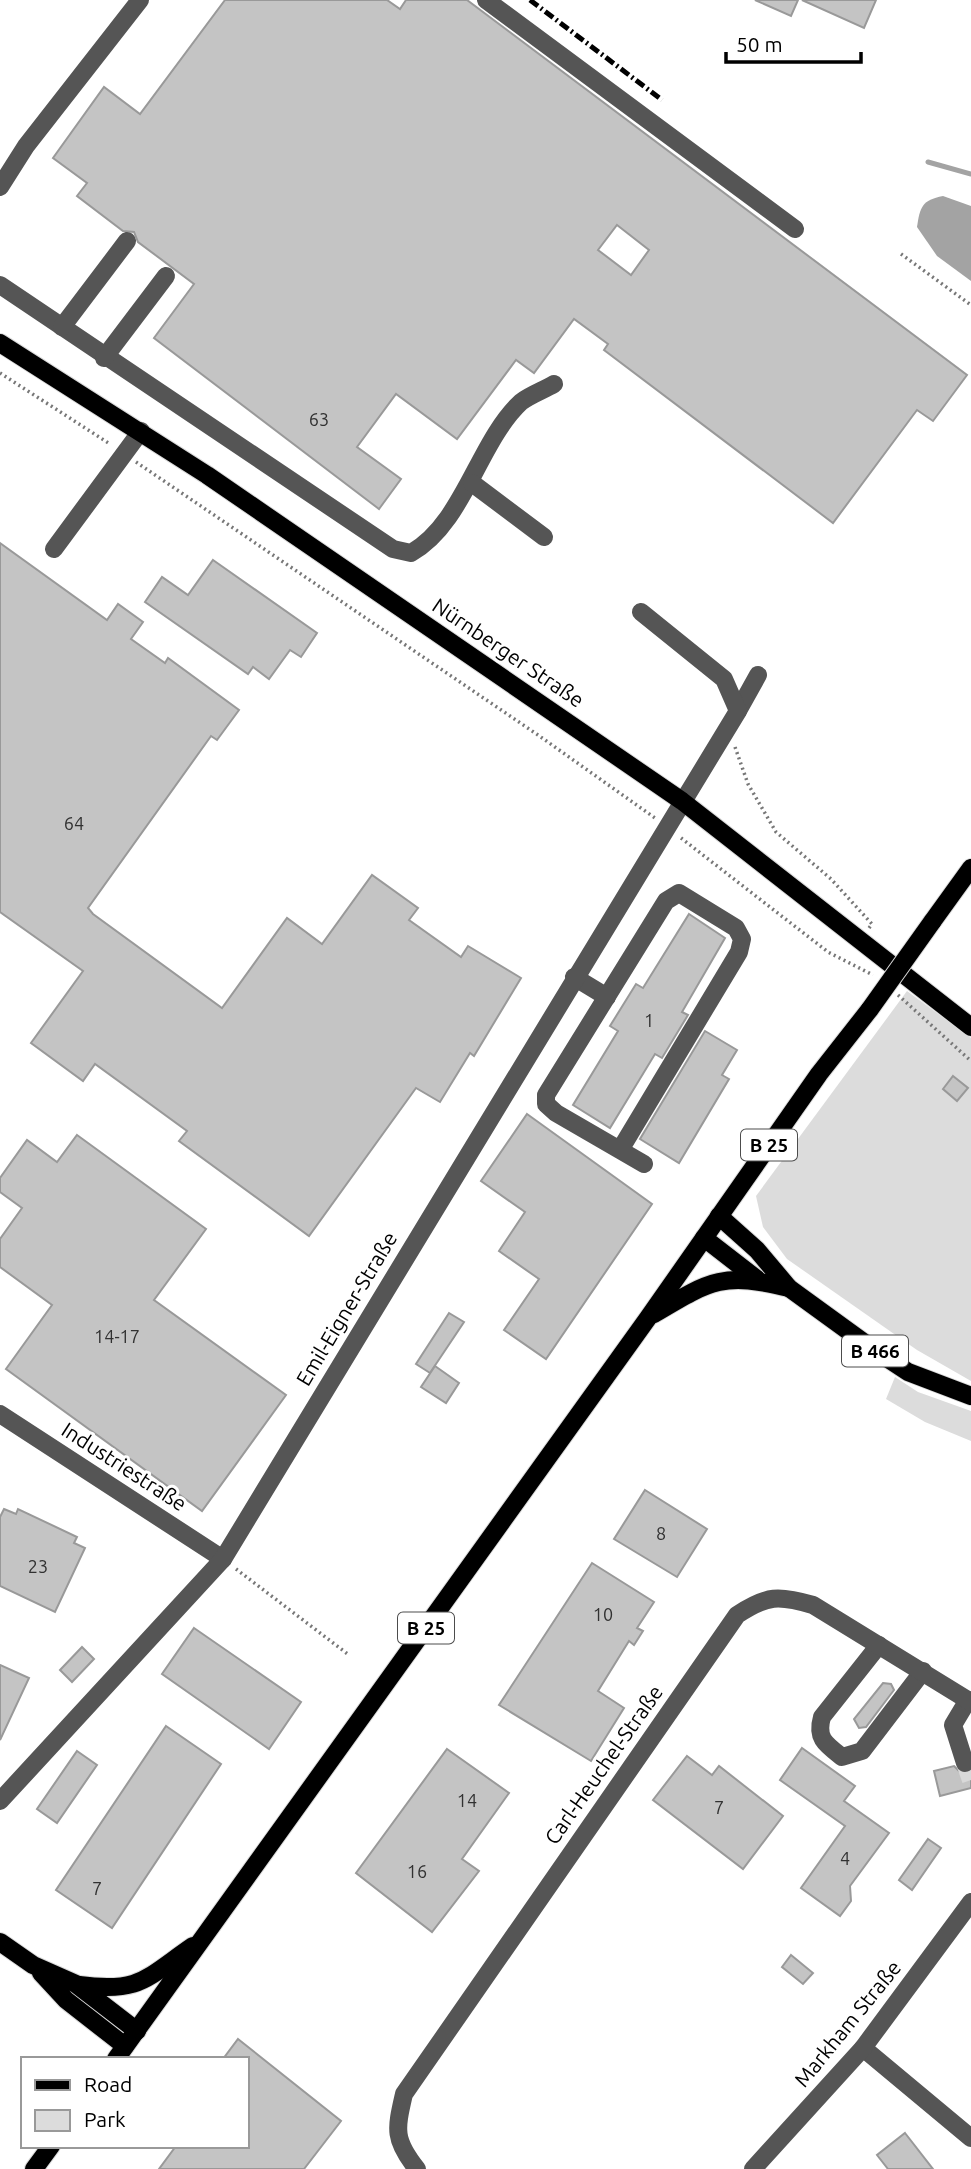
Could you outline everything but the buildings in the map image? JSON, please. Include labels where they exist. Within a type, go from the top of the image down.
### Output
[{"type":"main road","name":"Nürnberger Straße","points":[[0,343],[141,431],[682,801],[971,1027]]},
{"type":"main road","name":"B 25","points":[[120,2052],[648,1318],[819,1074],[870,1009],[971,869]]},
{"type":"main road","name":"B 466","points":[[719,1216],[757,1250],[789,1289],[908,1372],[971,1396]]},
{"type":"main road","name":"B 466","points":[[704,1238],[760,1281]]},
{"type":"main road","name":"B 466","points":[[648,1318],[717,1280],[739,1278],[789,1289]]},
{"type":"main road","points":[[76,1984],[112,1989],[128,1988],[204,1938]]},
{"type":"main road","points":[[0,1942],[33,1965],[76,1984],[137,2031]]},
{"type":"main road","points":[[33,1965],[120,2052]]},
{"type":"main road","points":[[34,2169],[50,2148]]},
{"type":"street","points":[[0,187],[26,146],[140,0]]},
{"type":"street","points":[[486,0],[795,229]]},
{"type":"street","points":[[62,327],[127,241]]},
{"type":"street","points":[[104,358],[166,276]]},
{"type":"street","points":[[0,285],[104,358],[393,549],[411,553],[424,545],[472,483],[484,454],[521,402],[554,384]]},
{"type":"street","points":[[54,549],[141,431]]},
{"type":"street","points":[[472,483],[544,537]]},
{"type":"street","points":[[640,612],[724,678],[738,711]]},
{"type":"street","name":"Emil-Eigner-Straße","points":[[0,1801],[223,1559],[758,675]]},
{"type":"street","points":[[621,1150],[739,952],[742,939],[736,928],[685,895],[672,896],[546,1095],[546,1104],[621,1150],[645,1164]]},
{"type":"street","points":[[574,977],[607,997]]},
{"type":"street","name":"Industriestraße","points":[[0,1414],[223,1559]]},
{"type":"street","name":"Carl-Heuchel-Straße","points":[[417,2169],[405,2155],[395,2131],[404,2094],[737,1615],[759,1600],[786,1597],[813,1605],[969,1701]]},
{"type":"street","points":[[879,1645],[822,1717],[818,1731],[823,1742],[842,1757],[862,1751],[923,1671]]},
{"type":"street","points":[[965,1763],[953,1725],[969,1701]]},
{"type":"street","name":"Markham Straße","points":[[753,2169],[863,2048],[971,1902]]},
{"type":"street","points":[[863,2048],[971,2138]]},
{"type":"path","points":[[901,254],[971,305]]},
{"type":"path","points":[[0,373],[124,453],[538,735],[666,826],[828,952],[876,977]]},
{"type":"path","points":[[722,737],[735,746],[748,784],[776,832],[831,879],[872,925],[845,961]]},
{"type":"path","points":[[894,990],[926,1023],[971,1061]]},
{"type":"path","points":[[223,1559],[349,1655]]},
{"type":"green space","points":[[907,991],[971,1038],[971,1381],[917,1350],[787,1259],[763,1227],[756,1196]]},
{"type":"green space","points":[[895,1377],[918,1392],[971,1411],[971,1441],[925,1422],[886,1399]]},
{"type":"shaded area","points":[[943,196],[971,206],[971,281],[937,256],[917,227],[919,214],[926,202]]},
{"type":"waterway","points":[[928,162],[971,174]]},
{"type":"tunnel","points":[[965,1763],[971,1780]]},
{"type":"railway","points":[[530,0],[662,100]]}]
